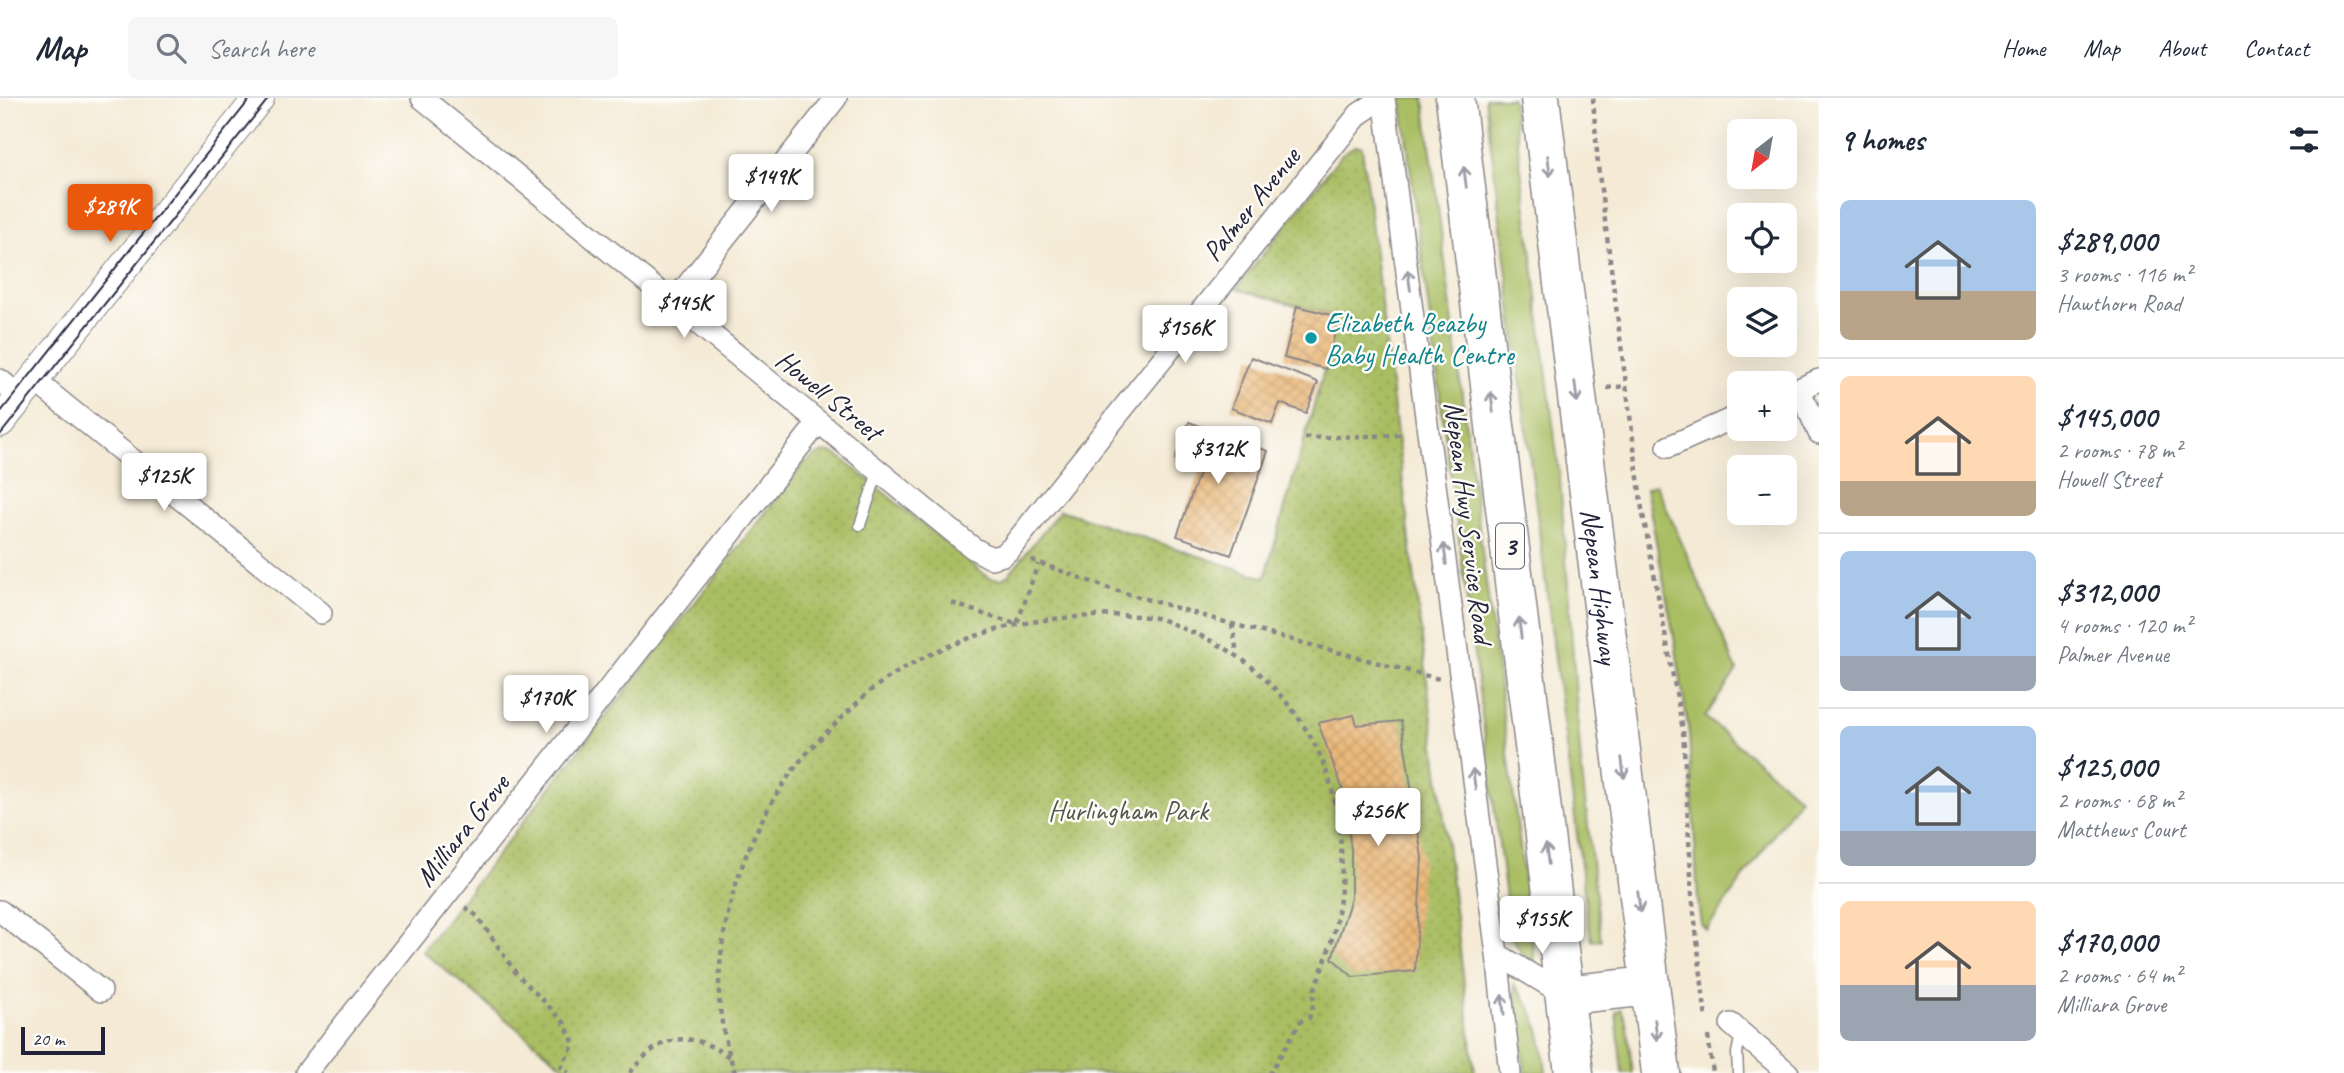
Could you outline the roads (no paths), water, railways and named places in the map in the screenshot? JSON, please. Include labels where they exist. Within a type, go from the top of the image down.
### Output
[{"type":"highway","name":"3","points":[[1455,98],[1574,1073]]},
{"type":"highway","name":"Nepean Highway","points":[[1540,98],[1661,1073]]},
{"type":"highway","points":[[1565,995],[1650,986]]},
{"type":"main road","points":[[0,422],[18,386],[259,98]]},
{"type":"street","name":"Howell Street","points":[[422,98],[818,424],[974,548]]},
{"type":"street","points":[[673,303],[836,98]]},
{"type":"street","name":"Palmer Avenue","points":[[974,548],[990,558],[997,558],[1011,548],[1359,114],[1384,98]]},
{"type":"street","name":"Nepean Hwy Service Road","points":[[1384,98],[1497,954],[1510,1073]]},
{"type":"street","points":[[1797,390],[1819,380]]},
{"type":"street","points":[[18,386],[321,613]]},
{"type":"street","points":[[1797,400],[1819,433]]},
{"type":"street","points":[[1668,447],[1727,421]]},
{"type":"street","name":"Milliara Grove","points":[[306,1073],[818,424]]},
{"type":"street","points":[[0,911],[101,991]]},
{"type":"street","points":[[1497,954],[1565,995]]},
{"type":"street","points":[[1736,1029],[1788,1073]]},
{"type":"lane","points":[[860,524],[878,471]]},
{"type":"lane","points":[[1736,1029],[1738,1073]]},
{"type":"tram line","points":[[0,413],[251,98]]},
{"type":"tram line","points":[[0,435],[269,98]]},
{"type":"place","name":"Elizabeth Beazby Baby Health Centre","points":[[1311,338]]},
{"type":"park label","name":"Hurlingham Park","points":[[1128,810]]}]
